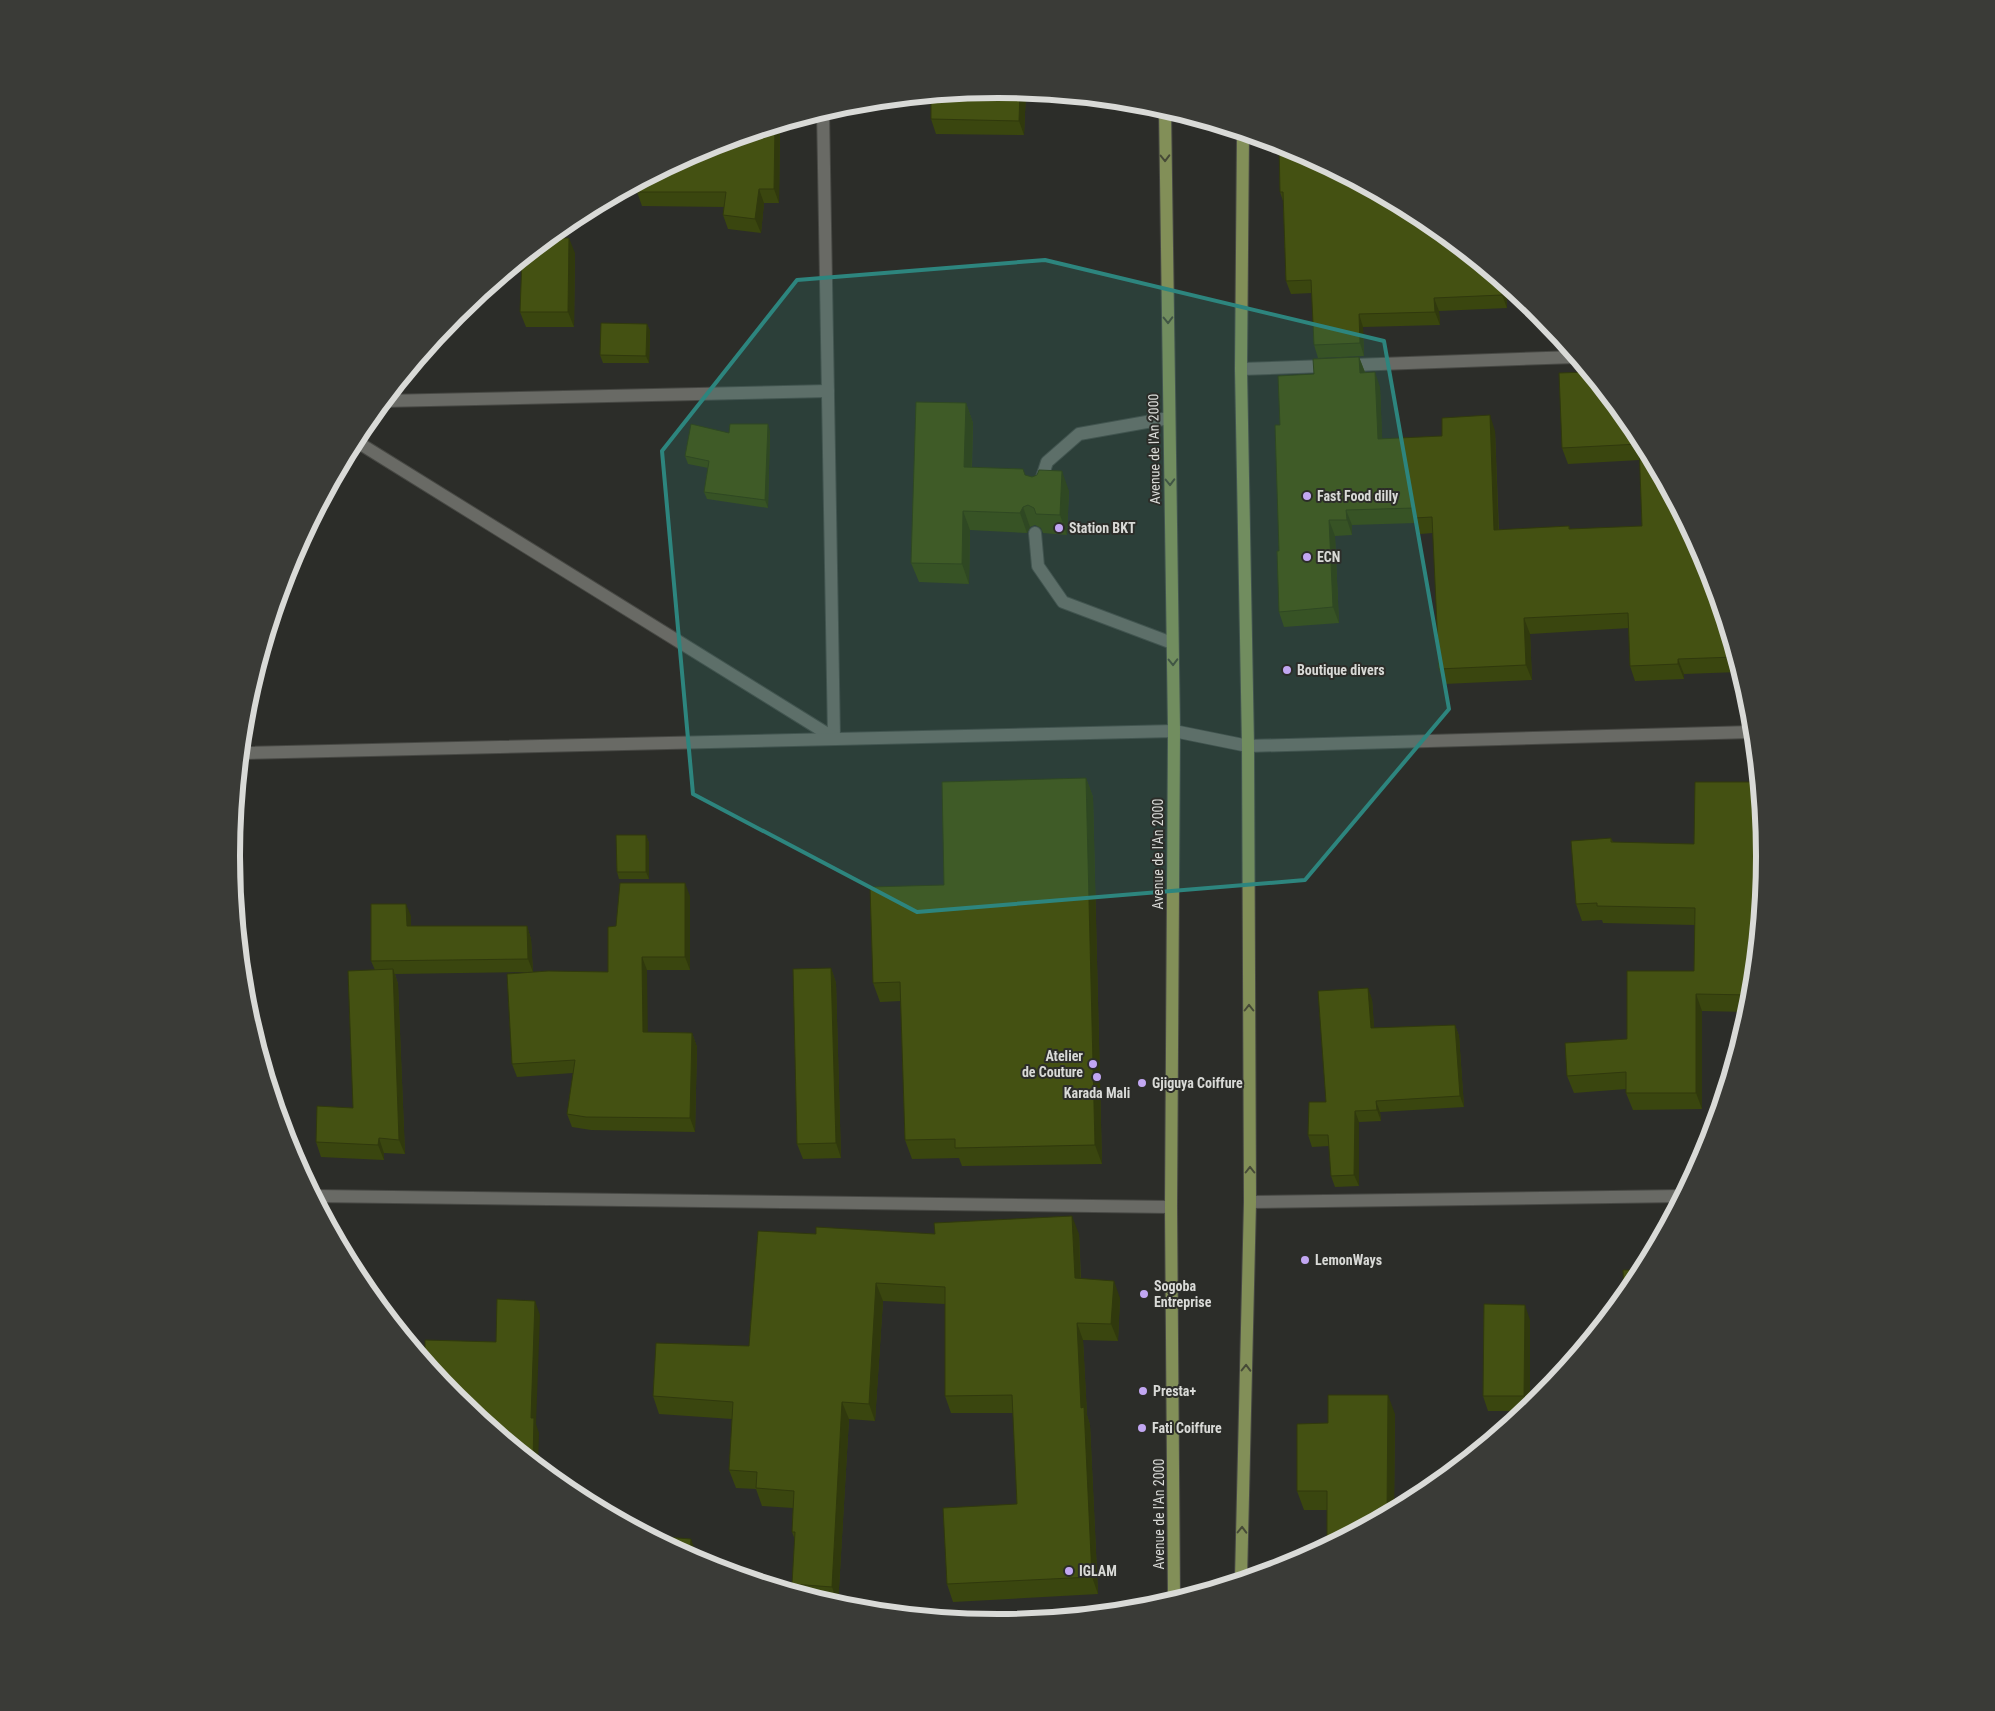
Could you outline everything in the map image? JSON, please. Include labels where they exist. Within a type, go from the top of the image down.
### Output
[{"type":"main road","name":"Avenue de l'An 2000","points":[[1165,117],[1174,731],[1171,1207],[1174,1593]]},
{"type":"main road","points":[[1241,1573],[1250,1202],[1248,746],[1241,369],[1243,139]]},
{"type":"street","points":[[823,118],[834,738]]},
{"type":"street","points":[[1241,369],[1568,357]]},
{"type":"street","points":[[391,401],[828,391]]},
{"type":"street","points":[[1038,489],[1047,462],[1079,434],[1169,418]]},
{"type":"street","points":[[361,444],[834,738]]},
{"type":"street","points":[[1035,533],[1038,566],[1063,602],[1172,643]]},
{"type":"street","points":[[247,753],[1174,731],[1248,746],[1745,732]]},
{"type":"street","points":[[321,1196],[1171,1207]]},
{"type":"street","points":[[1250,1202],[1674,1196]]},
{"type":"highlighted area","points":[[1045,260],[1384,341],[1449,709],[1305,880],[917,912],[693,794],[662,451],[797,280]]},
{"type":"building","points":[[1020,98],[1019,121],[931,119],[931,101]]},
{"type":"building","points":[[775,131],[774,189],[759,189],[755,219],[723,215],[726,192],[637,192],[637,189],[707,155]]},
{"type":"building","points":[[1279,152],[1333,176],[1377,199],[1419,225],[1459,254],[1497,286],[1502,290],[1502,295],[1434,298],[1435,312],[1359,314],[1360,343],[1314,345],[1311,280],[1286,281],[1283,192],[1280,192]]},
{"type":"building","points":[[558,238],[569,238],[568,312],[520,312],[522,266]]},
{"type":"building","points":[[601,323],[647,324],[646,356],[600,355]]},
{"type":"building","points":[[1359,357],[1360,373],[1375,372],[1378,439],[1442,436],[1442,418],[1490,415],[1494,530],[1569,526],[1569,529],[1642,526],[1639,453],[1677,520],[1698,565],[1729,657],[1678,659],[1678,664],[1630,666],[1628,613],[1524,618],[1526,665],[1439,669],[1432,517],[1414,518],[1414,508],[1346,510],[1347,520],[1329,520],[1333,607],[1279,612],[1275,425],[1280,425],[1278,376],[1314,374],[1313,359]]},
{"type":"building","points":[[1581,372],[1599,394],[1634,444],[1562,448],[1559,373]]},
{"type":"building","points":[[916,402],[966,403],[964,467],[1023,469],[1025,475],[1032,477],[1037,475],[1039,470],[1062,471],[1060,515],[1036,514],[1034,508],[1028,505],[1023,507],[1020,513],[963,511],[962,564],[911,563]]},
{"type":"building","points":[[691,424],[729,433],[730,424],[768,424],[765,500],[704,492],[709,461],[685,456]]},
{"type":"building","points":[[1086,778],[1095,1145],[955,1148],[955,1139],[905,1140],[900,982],[873,983],[870,887],[944,885],[942,782]]},
{"type":"building","points":[[1695,782],[1752,782],[1756,856],[1754,905],[1742,995],[1696,994],[1696,1093],[1626,1093],[1626,1072],[1567,1076],[1565,1043],[1627,1039],[1627,971],[1694,971],[1695,908],[1597,906],[1597,903],[1576,904],[1571,841],[1611,838],[1611,842],[1694,844]]},
{"type":"building","points":[[616,835],[646,835],[646,872],[617,872]]},
{"type":"building","points":[[620,883],[685,883],[685,957],[642,957],[643,1032],[692,1033],[690,1118],[586,1117],[567,1114],[575,1060],[512,1064],[507,974],[548,971],[608,972],[608,927],[616,926]]},
{"type":"building","points":[[371,904],[406,904],[407,926],[527,926],[528,959],[371,961]]},
{"type":"building","points":[[831,968],[836,1143],[797,1144],[793,969]]},
{"type":"building","points":[[393,969],[399,1140],[379,1138],[378,1145],[316,1142],[317,1106],[353,1108],[348,971]]},
{"type":"building","points":[[1368,988],[1371,1028],[1455,1025],[1460,1096],[1376,1101],[1377,1110],[1355,1111],[1354,1175],[1331,1176],[1328,1135],[1308,1135],[1309,1102],[1326,1102],[1318,991]]},
{"type":"building","points":[[1072,1216],[1075,1278],[1114,1281],[1111,1324],[1077,1323],[1081,1408],[1084,1407],[1092,1577],[947,1584],[943,1508],[1017,1504],[1012,1395],[945,1396],[945,1287],[876,1283],[869,1404],[842,1402],[832,1587],[792,1584],[795,1532],[792,1532],[794,1491],[756,1488],[757,1472],[729,1470],[733,1402],[653,1396],[656,1343],[749,1346],[758,1231],[816,1234],[816,1227],[935,1234],[934,1223]]},
{"type":"building","points":[[1623,1270],[1632,1270],[1628,1277],[1624,1283]]},
{"type":"building","points":[[497,1299],[535,1301],[531,1418],[534,1418],[533,1455],[462,1391],[425,1351],[425,1340],[496,1342]]},
{"type":"building","points":[[1484,1304],[1525,1305],[1524,1396],[1483,1396]]},
{"type":"building","points":[[1328,1395],[1388,1395],[1387,1505],[1327,1538],[1327,1491],[1297,1491],[1297,1424],[1328,1423]]},
{"type":"building","points":[[667,1537],[691,1539],[690,1548]]},
{"type":"place","name":"Fast Food dilly","points":[[1307,496]]},
{"type":"place","name":"Station BKT","points":[[1059,528]]},
{"type":"place","name":"ECN","points":[[1307,557]]},
{"type":"place","name":"Boutique divers","points":[[1287,670]]},
{"type":"place","name":"Atelier de Couture","points":[[1093,1064]]},
{"type":"place","name":"Karada Mali","points":[[1097,1077]]},
{"type":"place","name":"Gjiguya Coiffure","points":[[1142,1083]]},
{"type":"place","name":"LemonWays","points":[[1305,1260]]},
{"type":"place","name":"Sogoba Entreprise","points":[[1144,1294]]},
{"type":"place","name":"Presta+","points":[[1143,1391]]},
{"type":"place","name":"Fati Coiffure","points":[[1142,1428]]},
{"type":"place","name":"IGLAM","points":[[1069,1571]]}]
